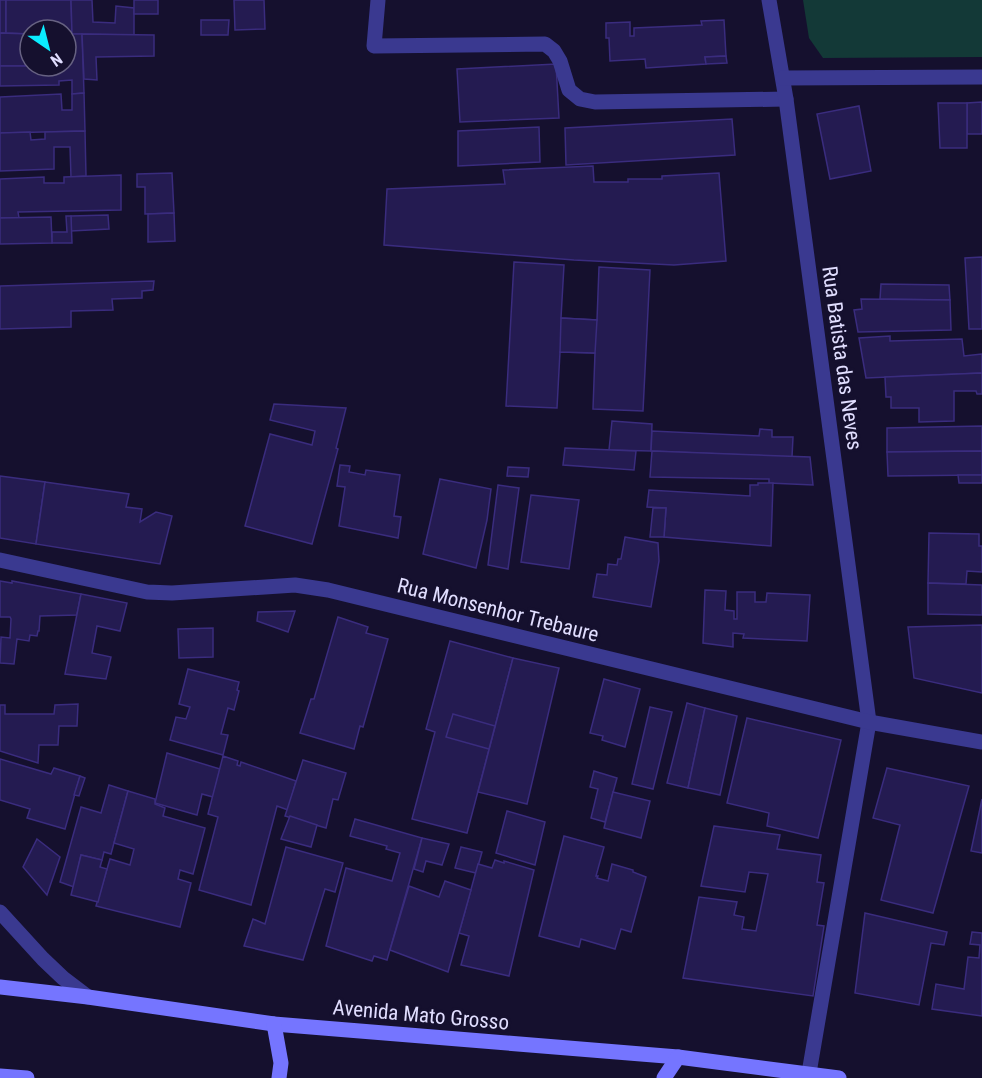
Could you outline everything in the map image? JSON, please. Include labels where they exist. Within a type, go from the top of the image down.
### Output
[{"type":"main road","name":"Avenida Mato Grosso","points":[[0,987],[274,1024],[678,1057],[839,1078]]},
{"type":"main road","points":[[274,1024],[281,1064],[279,1078]]},
{"type":"main road","points":[[664,1078],[678,1057]]},
{"type":"main road","points":[[0,1076],[27,1078]]},
{"type":"street","points":[[378,0],[374,46],[545,44],[554,51],[560,61],[569,90],[580,99],[596,102],[786,99]]},
{"type":"street","name":"Rua Batista das Neves","points":[[769,0],[786,99],[869,722],[809,1073]]},
{"type":"street","points":[[783,78],[982,77]]},
{"type":"street","name":"Rua Monsenhor Trebaure","points":[[0,560],[147,592],[172,593],[295,585],[328,590],[869,722],[982,742]]},
{"type":"street","points":[[0,912],[43,959],[87,997]]},
{"type":"green space","points":[[803,0],[982,0],[982,57],[823,58],[809,38]]},
{"type":"building","points":[[0,0],[6,0],[6,33],[0,33]]},
{"type":"building","points":[[6,0],[71,0],[72,18],[18,18],[18,34],[6,33]]},
{"type":"building","points":[[71,0],[92,0],[93,22],[115,23],[116,6],[134,8],[134,35],[78,34],[78,18],[72,18]]},
{"type":"building","points":[[134,0],[158,0],[158,14],[134,14]]},
{"type":"building","points":[[234,0],[264,0],[265,29],[235,30]]},
{"type":"building","points":[[201,20],[229,20],[228,35],[201,35]]},
{"type":"building","points":[[724,20],[726,56],[705,57],[706,64],[646,68],[645,59],[610,61],[606,23],[630,22],[630,36],[634,36],[634,28],[702,25],[701,21]]},
{"type":"building","points":[[0,33],[18,34],[18,66],[0,66]]},
{"type":"building","points":[[78,34],[82,34],[84,93],[72,94],[72,80],[59,81],[59,85],[0,86],[0,66],[18,66],[18,78],[78,78]]},
{"type":"building","points":[[82,34],[154,35],[154,56],[96,57],[97,80],[84,79]]},
{"type":"building","points":[[726,56],[727,63],[706,64],[705,57]]},
{"type":"building","points":[[556,64],[559,118],[460,122],[457,69]]},
{"type":"building","points":[[84,93],[85,131],[0,133],[0,97],[61,94],[62,110],[72,110],[72,94]]},
{"type":"building","points":[[982,102],[982,134],[967,134],[967,103]]},
{"type":"building","points":[[938,103],[967,103],[967,148],[940,148]]},
{"type":"building","points":[[859,106],[871,171],[830,179],[817,114]]},
{"type":"building","points":[[732,119],[735,155],[566,165],[565,128]]},
{"type":"building","points":[[539,127],[540,162],[458,166],[458,131]]},
{"type":"building","points":[[85,131],[86,176],[71,177],[70,147],[54,147],[54,169],[0,171],[0,133],[30,132],[31,140],[45,139],[45,132]]},
{"type":"building","points":[[593,166],[594,182],[628,182],[628,179],[662,179],[662,176],[719,173],[726,261],[674,265],[574,260],[384,245],[387,189],[505,184],[503,170]]},
{"type":"building","points":[[172,173],[174,213],[145,214],[145,187],[137,187],[137,174]]},
{"type":"building","points":[[121,175],[121,210],[18,212],[19,218],[0,218],[0,179],[44,177],[44,183],[64,183],[64,177]]},
{"type":"building","points":[[174,213],[175,241],[148,242],[148,214]]},
{"type":"building","points":[[108,215],[109,229],[71,231],[71,216]]},
{"type":"building","points":[[66,216],[71,216],[72,243],[52,243],[52,232],[67,232]]},
{"type":"building","points":[[51,217],[52,243],[0,244],[0,218]]},
{"type":"building","points":[[982,257],[982,329],[969,329],[965,258]]},
{"type":"building","points":[[514,262],[564,265],[561,318],[597,320],[599,267],[650,270],[643,411],[593,409],[595,353],[560,352],[557,408],[506,406]]},
{"type":"building","points":[[154,281],[153,290],[142,291],[142,298],[112,299],[113,310],[71,311],[71,327],[0,329],[0,286]]},
{"type":"building","points":[[881,284],[949,285],[950,300],[880,299]]},
{"type":"building","points":[[861,299],[950,300],[951,330],[858,332],[854,310],[862,309]]},
{"type":"building","points":[[561,318],[597,320],[595,353],[560,352]]},
{"type":"building","points":[[890,336],[890,341],[962,339],[964,356],[982,354],[982,373],[866,378],[859,338]]},
{"type":"building","points":[[982,373],[982,394],[977,394],[976,391],[954,391],[954,421],[919,422],[919,408],[891,408],[891,397],[886,397],[885,377]]},
{"type":"building","points":[[274,404],[346,408],[336,448],[338,449],[312,544],[245,526],[270,434],[312,445],[315,431],[270,420]]},
{"type":"building","points":[[612,421],[652,424],[651,451],[609,450]]},
{"type":"building","points":[[982,426],[982,451],[887,452],[887,428]]},
{"type":"building","points":[[760,429],[772,430],[772,437],[793,437],[792,457],[651,451],[652,431],[759,436]]},
{"type":"building","points":[[565,448],[636,451],[634,470],[563,465]]},
{"type":"building","points":[[652,451],[810,457],[813,485],[769,483],[769,479],[650,477]]},
{"type":"building","points":[[982,451],[982,475],[888,476],[887,452]]},
{"type":"building","points":[[340,465],[350,466],[349,472],[365,475],[366,470],[400,475],[394,516],[401,517],[398,538],[339,526],[345,487],[337,486]]},
{"type":"building","points":[[508,467],[529,468],[528,477],[507,476]]},
{"type":"building","points":[[958,475],[982,475],[982,483],[959,483]]},
{"type":"building","points":[[0,476],[45,482],[36,544],[0,538]]},
{"type":"building","points":[[440,479],[491,489],[487,520],[476,568],[423,554]]},
{"type":"building","points":[[45,482],[129,494],[126,507],[142,509],[140,522],[156,512],[172,516],[160,564],[36,544]]},
{"type":"building","points":[[758,483],[773,483],[771,546],[664,537],[666,508],[647,507],[649,490],[750,496],[750,485],[758,485]]},
{"type":"building","points":[[498,485],[519,488],[508,569],[488,565]]},
{"type":"building","points":[[531,495],[579,500],[569,569],[521,562]]},
{"type":"building","points":[[653,508],[666,508],[664,537],[650,537]]},
{"type":"building","points":[[929,533],[979,534],[979,546],[982,546],[982,572],[967,571],[966,584],[928,583]]},
{"type":"building","points":[[625,537],[658,543],[659,561],[651,607],[593,597],[597,574],[607,575],[608,564],[617,565],[618,559],[621,559]]},
{"type":"building","points":[[0,581],[12,583],[12,581],[81,594],[77,615],[40,616],[37,636],[30,635],[29,641],[17,639],[14,664],[0,663],[1,637],[10,638],[11,619],[0,617]]},
{"type":"building","points":[[928,583],[982,585],[982,615],[928,614]]},
{"type":"building","points":[[705,590],[726,591],[725,610],[734,611],[734,619],[737,619],[737,592],[755,592],[755,602],[766,602],[767,593],[810,595],[807,641],[743,638],[744,634],[733,633],[733,647],[703,643]]},
{"type":"building","points":[[81,594],[127,603],[120,631],[97,626],[92,653],[111,657],[106,679],[65,674]]},
{"type":"building","points":[[295,611],[288,632],[257,621],[258,612]]},
{"type":"building","points":[[338,617],[368,627],[366,633],[388,639],[363,727],[360,726],[354,749],[300,733],[311,699],[314,699]]},
{"type":"building","points":[[982,625],[982,693],[914,678],[908,627]]},
{"type":"building","points":[[213,628],[213,657],[179,658],[178,629]]},
{"type":"building","points":[[450,641],[513,658],[467,833],[412,819],[435,732],[426,729]]},
{"type":"building","points":[[513,658],[559,668],[527,804],[478,792]]},
{"type":"building","points":[[188,669],[239,682],[234,710],[228,708],[221,734],[228,735],[223,755],[170,740],[176,717],[186,719],[190,707],[179,704]]},
{"type":"building","points":[[604,679],[640,689],[625,747],[602,740],[603,736],[590,733]]},
{"type":"building","points":[[687,703],[705,708],[688,788],[667,783]]},
{"type":"building","points":[[78,704],[77,726],[59,726],[58,745],[39,745],[38,763],[0,751],[0,705],[5,705],[5,714],[54,714],[55,705]]},
{"type":"building","points":[[650,707],[672,712],[653,789],[632,784]]},
{"type":"building","points":[[705,708],[737,716],[720,795],[688,788]]},
{"type":"building","points":[[453,714],[495,726],[489,749],[446,737]]},
{"type":"building","points":[[747,718],[841,740],[818,838],[767,826],[769,813],[727,803]]},
{"type":"building","points":[[167,753],[220,769],[213,797],[202,794],[197,815],[155,803]]},
{"type":"building","points":[[223,756],[238,761],[237,765],[240,766],[241,762],[296,781],[288,810],[277,806],[251,905],[199,890],[218,817],[208,814]]},
{"type":"building","points":[[0,759],[51,774],[54,768],[80,776],[65,829],[27,818],[30,809],[0,800]]},
{"type":"building","points":[[303,760],[346,773],[338,800],[333,799],[326,828],[285,816]]},
{"type":"building","points":[[887,768],[969,786],[933,913],[881,900],[900,825],[873,818]]},
{"type":"building","points":[[594,771],[617,778],[605,822],[591,818],[598,789],[590,787]]},
{"type":"building","points":[[80,776],[85,778],[79,796],[74,795]]},
{"type":"building","points":[[109,785],[128,791],[111,854],[104,852],[102,860],[81,855],[74,887],[60,882],[81,807],[101,813]]},
{"type":"building","points":[[128,791],[155,799],[155,804],[165,808],[163,816],[205,828],[193,874],[180,870],[178,879],[191,883],[180,927],[96,906],[110,859],[130,865],[134,849],[114,843]]},
{"type":"building","points":[[613,792],[650,801],[641,838],[604,828]]},
{"type":"building","points":[[982,799],[982,853],[971,851]]},
{"type":"building","points":[[507,811],[545,822],[535,865],[496,853]]},
{"type":"building","points":[[290,816],[317,825],[311,847],[281,839]]},
{"type":"building","points":[[355,819],[422,838],[387,960],[374,956],[372,961],[326,946],[346,868],[392,881],[400,853],[386,849],[387,846],[350,836]]},
{"type":"building","points":[[714,826],[780,835],[777,849],[821,855],[817,882],[824,883],[817,925],[824,926],[813,996],[683,978],[699,897],[737,902],[734,915],[744,917],[742,929],[756,931],[768,874],[749,872],[745,892],[701,886]]},
{"type":"building","points":[[564,836],[604,847],[597,878],[608,881],[612,864],[633,870],[646,877],[631,932],[621,929],[615,949],[581,939],[579,947],[539,936]]},
{"type":"building","points":[[422,838],[449,844],[442,865],[426,861],[423,872],[414,869]]},
{"type":"building","points":[[37,839],[60,857],[47,895],[23,867]]},
{"type":"building","points":[[286,847],[343,863],[335,892],[325,889],[303,960],[244,946],[253,919],[265,924]]},
{"type":"building","points":[[461,847],[482,852],[476,873],[455,868]]},
{"type":"building","points":[[81,855],[102,860],[100,867],[107,869],[98,902],[71,895]]},
{"type":"building","points":[[495,860],[534,870],[509,976],[461,965],[469,936],[459,933],[478,864],[492,868]]},
{"type":"building","points":[[445,881],[471,890],[448,972],[390,950],[409,886],[439,897]]},
{"type":"building","points":[[865,913],[947,932],[944,945],[931,943],[919,1005],[855,993]]},
{"type":"building","points":[[972,932],[982,933],[982,1016],[932,1009],[936,984],[964,989],[968,957],[979,958],[980,945],[970,944]]}]
